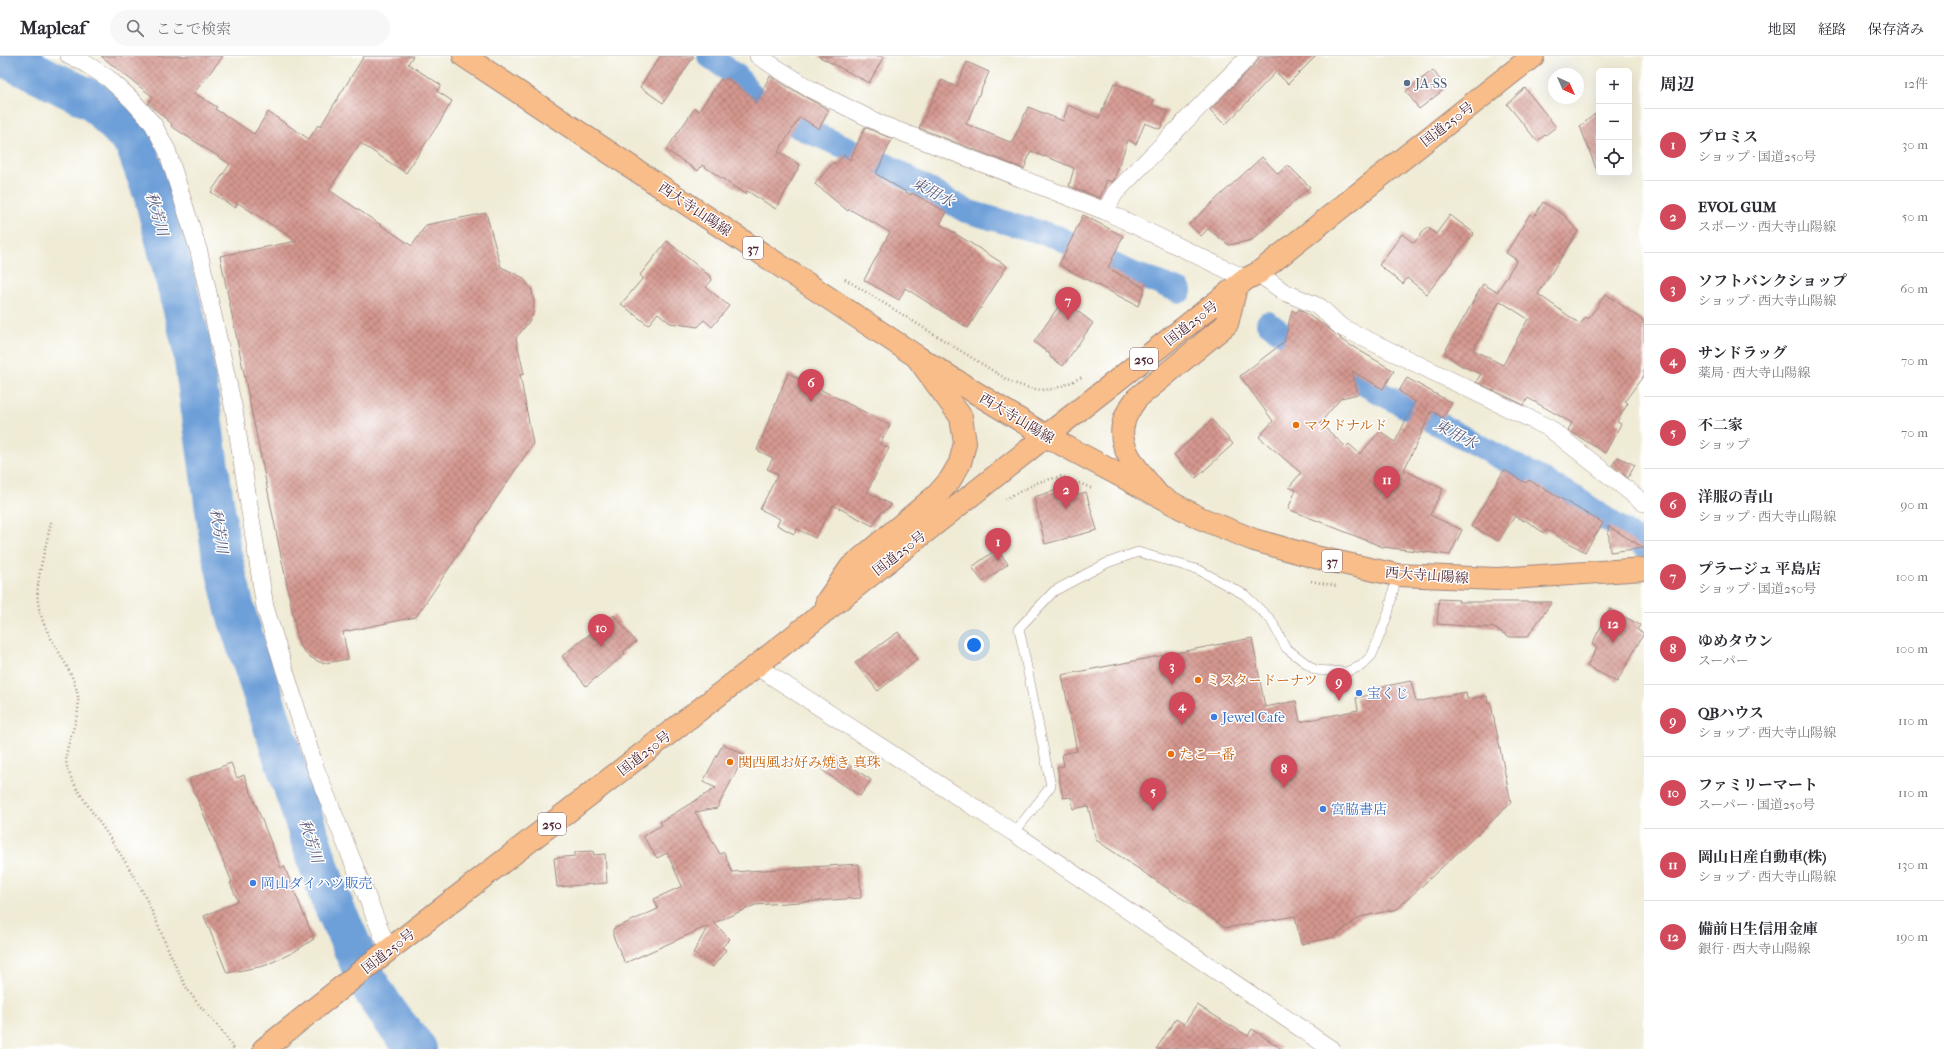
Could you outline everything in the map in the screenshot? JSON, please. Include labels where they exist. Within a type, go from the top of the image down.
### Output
[{"type":"main road","name":"西大寺山陽線","points":[[464,56],[916,356],[1046,436],[1200,518],[1254,540],[1315,557],[1397,575],[1497,579],[1644,569]]},
{"type":"main road","name":"国道250号","points":[[264,1049],[386,952],[756,666],[1046,436],[1533,56]]},
{"type":"main road","name":"250","points":[[1158,495],[1129,456],[1124,442],[1122,426],[1128,411],[1137,398],[1227,324],[1247,280]]},
{"type":"main road","name":"250","points":[[814,620],[851,567],[937,495],[950,480],[960,463],[965,443],[961,417],[916,356]]},
{"type":"street","points":[[69,56],[80,60],[108,78],[132,100],[153,124],[167,150],[199,252],[234,410],[265,607],[315,767],[380,930],[386,952]]},
{"type":"street","points":[[758,56],[810,89],[883,125],[1105,211],[1247,280],[1284,292],[1320,307],[1341,327],[1549,428],[1644,503]]},
{"type":"street","points":[[1105,211],[1115,193],[1249,56]]},
{"type":"street","points":[[756,666],[1014,833],[1331,1049]]},
{"type":"lane","points":[[1014,833],[1051,786],[1019,628],[1054,591],[1107,563],[1138,552],[1198,570],[1245,595],[1271,620],[1286,648],[1315,670],[1346,672],[1360,666],[1372,655],[1388,614],[1397,575]]},
{"type":"path","points":[[838,276],[1012,382],[1037,391],[1060,388],[1084,376]]},
{"type":"path","points":[[1004,500],[1039,482],[1062,476],[1092,488]]},
{"type":"path","points":[[51,522],[40,576],[38,602],[44,624],[73,681],[78,697],[78,713],[72,738],[66,751],[68,769],[82,797],[137,882],[155,915],[182,979],[194,1000],[216,1023],[234,1049]]},
{"type":"path","points":[[1306,580],[1329,586],[1342,587]]},
{"type":"building","points":[[101,56],[223,56],[194,93],[217,107],[215,109],[254,134],[268,112],[309,139],[318,125],[320,127],[364,56],[413,56],[408,64],[441,85],[437,91],[452,101],[441,120],[406,173],[360,143],[329,190],[412,246],[426,225],[486,213],[501,267],[522,277],[531,288],[534,301],[533,314],[516,338],[524,374],[520,375],[533,444],[416,617],[343,632],[348,659],[326,663],[319,662],[307,655],[299,644],[220,256],[297,241],[238,203],[235,208],[211,192],[230,164],[171,126],[172,124],[148,103],[153,97]]},
{"type":"building","points":[[660,56],[694,56],[663,103],[640,87]]},
{"type":"building","points":[[818,56],[884,56],[869,83]]},
{"type":"building","points":[[1260,56],[1316,56],[1288,84],[1276,72],[1225,125],[1210,110],[1256,63]]},
{"type":"building","points":[[967,62],[989,72],[966,124],[1012,143],[1028,107],[1063,121],[1068,105],[1099,118],[1114,83],[1154,100],[1152,105],[1168,111],[1160,129],[1145,123],[1136,144],[1128,140],[1114,180],[1112,182],[1107,180],[1100,198],[1069,186],[1074,168],[1045,156],[1044,157],[1031,151],[1024,169],[919,128],[942,80],[956,87]]},
{"type":"building","points":[[1433,70],[1446,88],[1419,109],[1406,91]]},
{"type":"building","points":[[770,76],[829,110],[819,129],[800,117],[778,152],[800,165],[776,209],[747,191],[745,194],[702,165],[698,171],[666,150],[695,108],[699,111],[721,79],[723,81],[726,78],[757,100]]},
{"type":"building","points":[[1525,88],[1556,127],[1537,141],[1507,104]]},
{"type":"building","points":[[1596,113],[1596,168],[1580,126]]},
{"type":"building","points":[[865,127],[892,139],[876,174],[911,195],[912,193],[947,212],[940,224],[1007,266],[968,328],[905,288],[899,300],[864,280],[890,232],[849,209],[848,211],[815,184],[834,162],[836,164],[844,155],[850,160]]},
{"type":"building","points":[[1262,157],[1278,174],[1288,165],[1310,187],[1252,240],[1229,245],[1208,229],[1201,236],[1189,224]]},
{"type":"building","points":[[1543,202],[1564,215],[1578,231],[1538,294],[1580,324],[1586,317],[1588,319],[1606,294],[1644,321],[1644,375],[1625,401],[1628,403],[1617,422],[1621,424],[1605,453],[1568,430],[1572,423],[1528,398],[1524,405],[1476,382],[1481,374],[1460,365],[1444,353],[1483,284],[1497,292],[1517,260],[1506,253],[1530,214],[1534,217]],"holes":[[[1500,301],[1528,319],[1503,365],[1473,350]]]},
{"type":"building","points":[[1083,215],[1123,236],[1108,268],[1145,288],[1138,306],[1059,265]]},
{"type":"building","points":[[1450,215],[1474,233],[1427,294],[1407,278],[1403,284],[1379,265],[1402,234],[1414,243],[1427,227],[1436,234]]},
{"type":"building","points":[[667,241],[711,277],[712,280],[706,287],[729,306],[712,327],[704,320],[698,327],[670,323],[658,313],[648,325],[621,304],[643,278],[640,275]]},
{"type":"building","points":[[1063,300],[1093,323],[1063,366],[1050,357],[1050,354],[1034,342]]},
{"type":"building","points":[[1299,309],[1325,326],[1341,338],[1340,339],[1394,371],[1383,389],[1352,371],[1358,394],[1341,398],[1320,423],[1346,447],[1349,444],[1360,454],[1380,431],[1395,442],[1415,402],[1399,391],[1407,378],[1452,403],[1443,418],[1432,411],[1404,470],[1443,489],[1430,515],[1462,530],[1450,555],[1383,547],[1288,509],[1296,490],[1289,487],[1301,473],[1259,437],[1273,421],[1240,376],[1284,342],[1292,310],[1296,313]]},
{"type":"building","points":[[788,373],[890,425],[880,444],[889,448],[867,492],[892,505],[879,514],[873,526],[833,505],[815,538],[797,529],[794,534],[777,525],[780,519],[760,509],[778,474],[767,469],[773,458],[757,450]]},
{"type":"building","points":[[1212,420],[1233,444],[1196,478],[1174,455]]},
{"type":"building","points":[[1618,457],[1635,465],[1628,478],[1612,465]]},
{"type":"building","points":[[1504,470],[1526,483],[1529,480],[1603,523],[1585,552],[1547,530],[1544,533],[1525,520],[1524,521],[1515,516],[1498,541],[1471,526]]},
{"type":"building","points":[[1057,490],[1060,500],[1086,492],[1097,530],[1045,544],[1034,497]]},
{"type":"building","points":[[1608,526],[1644,548],[1610,552]]},
{"type":"building","points":[[997,549],[1008,564],[983,582],[972,567]]},
{"type":"building","points":[[1439,599],[1459,600],[1458,602],[1552,602],[1527,637],[1510,637],[1494,628],[1437,624]]},
{"type":"building","points":[[1610,609],[1640,625],[1637,630],[1644,633],[1617,682],[1587,666],[1597,648],[1592,644]]},
{"type":"building","points":[[614,615],[636,642],[623,652],[625,654],[586,686],[562,656]]},
{"type":"building","points":[[898,632],[918,659],[878,691],[855,663]]},
{"type":"building","points":[[1252,638],[1265,707],[1296,701],[1300,722],[1358,710],[1356,698],[1373,694],[1371,689],[1411,681],[1416,702],[1466,692],[1467,699],[1487,696],[1488,704],[1491,704],[1511,803],[1397,909],[1360,917],[1334,937],[1301,944],[1295,916],[1226,928],[1096,840],[1088,806],[1073,809],[1071,797],[1063,798],[1057,767],[1064,766],[1062,754],[1077,751],[1062,675]]},
{"type":"building","points":[[723,744],[745,755],[717,808],[695,812],[720,854],[724,852],[732,872],[859,864],[861,898],[755,905],[714,923],[730,939],[722,947],[726,950],[713,967],[693,953],[708,926],[625,963],[613,936],[613,929],[658,909],[654,899],[682,886],[667,853],[657,858],[643,836],[662,825],[660,822],[716,788],[703,782]]},
{"type":"building","points":[[833,754],[871,780],[860,796],[822,770]]},
{"type":"building","points":[[231,763],[237,778],[244,775],[281,868],[284,866],[314,939],[292,953],[264,966],[227,973],[204,916],[238,901],[230,883],[232,882],[189,779]]},
{"type":"building","points":[[593,851],[594,855],[605,854],[607,883],[557,887],[554,858],[575,856],[575,852]]},
{"type":"building","points":[[1197,1005],[1248,1036],[1252,1029],[1282,1049],[1156,1049],[1176,1019],[1184,1024]]},
{"type":"waterway","name":"秋芳川","points":[[2,56],[94,101],[134,142],[154,197],[191,341],[221,551],[236,614],[328,893],[370,986],[392,1019],[417,1049]]},
{"type":"waterway","name":"東用水","points":[[709,56],[737,76],[764,112],[886,165],[966,211],[1057,237],[1126,271],[1180,291]]},
{"type":"waterway","name":"東用水","points":[[1268,323],[1319,360],[1574,497],[1644,545]]},
{"type":"place","name":"JA-SS","points":[[1407,83]]},
{"type":"place","name":"プラージュ 平島店","points":[[1068,320]]},
{"type":"place","name":"洋服の青山","points":[[811,402]]},
{"type":"place","name":"マクドナルド","points":[[1296,425]]},
{"type":"place","name":"岡山日産自動車(株)","points":[[1387,499]]},
{"type":"place","name":"EVOL GUM","points":[[1066,509]]},
{"type":"place","name":"プロミス","points":[[998,561]]},
{"type":"place","name":"備前日生信用金庫","points":[[1613,643]]},
{"type":"place","name":"ファミリーマート","points":[[601,647]]},
{"type":"place","name":"ミスタードーナツ","points":[[1198,680]]},
{"type":"place","name":"ソフトバンクショップ","points":[[1172,685]]},
{"type":"place","name":"宝くじ","points":[[1359,693]]},
{"type":"place","name":"QBハウス","points":[[1339,701]]},
{"type":"place","name":"Jewel Cafe","points":[[1214,717]]},
{"type":"place","name":"サンドラッグ","points":[[1182,725]]},
{"type":"place","name":"たこ一番","points":[[1171,754]]},
{"type":"place","name":"関西風お好み焼き 真珠","points":[[730,762]]},
{"type":"place","name":"ゆめタウン","points":[[1284,788]]},
{"type":"place","name":"宮脇書店","points":[[1323,809]]},
{"type":"place","name":"不二家","points":[[1153,811]]},
{"type":"place","name":"岡山ダイハツ販売","points":[[253,883]]}]
